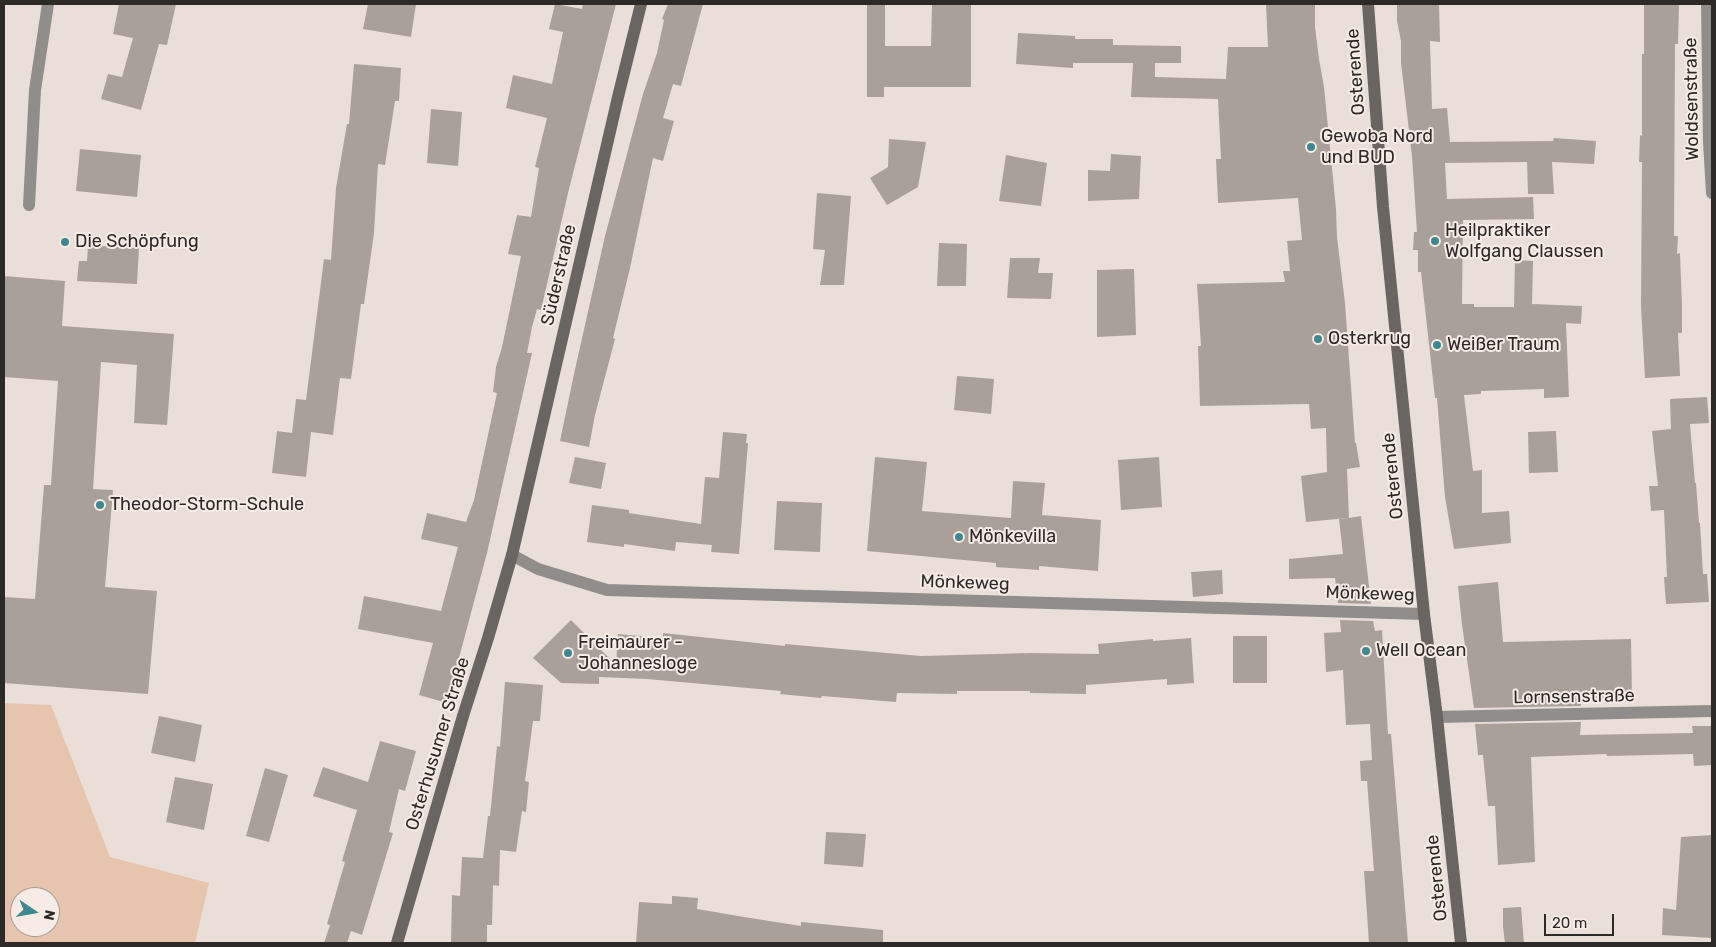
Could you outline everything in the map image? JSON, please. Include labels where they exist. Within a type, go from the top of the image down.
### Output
[{"type":"main road","name":"Süderstraße","points":[[512,555],[641,4]]},
{"type":"main road","name":"Osterende","points":[[1368,4],[1383,207],[1424,614],[1438,717],[1461,943]]},
{"type":"main road","name":"Osterhusumer Straße","points":[[397,943],[512,555]]},
{"type":"street","points":[[29,205],[35,90],[48,4]]},
{"type":"street","name":"Woldsenstraße","points":[[1707,4],[1709,142],[1712,193]]},
{"type":"street","name":"Mönkeweg","points":[[512,555],[538,569],[607,590],[1424,614]]},
{"type":"street","name":"Lornsenstraße","points":[[1438,717],[1712,711]]},
{"type":"shaded area","points":[[4,703],[51,705],[110,857],[209,883],[195,943],[4,943]]},
{"type":"building","points":[[119,4],[176,4],[167,45],[159,44],[141,110],[101,99],[108,74],[122,77],[133,38],[113,34]]},
{"type":"building","points":[[368,4],[416,4],[411,37],[363,29]]},
{"type":"building","points":[[555,4],[582,9],[583,4],[616,4],[568,193],[541,310],[537,309],[532,327],[527,353],[532,353],[487,553],[447,703],[419,695],[433,643],[358,629],[364,596],[441,611],[458,547],[421,539],[427,513],[466,522],[474,500],[497,393],[493,392],[496,367],[521,256],[508,254],[517,215],[531,217],[539,168],[535,167],[547,118],[506,108],[513,75],[552,84],[563,32],[549,29]]},
{"type":"building","points":[[668,4],[703,4],[681,86],[673,84],[663,118],[674,121],[663,161],[653,158],[613,338],[615,339],[595,415],[589,447],[560,441],[605,236],[643,94],[657,53],[664,20],[662,19]]},
{"type":"building","points":[[867,4],[885,4],[885,46],[931,46],[932,4],[971,4],[971,87],[884,87],[884,97],[867,97]]},
{"type":"building","points":[[1266,4],[1315,4],[1315,27],[1324,87],[1337,237],[1345,303],[1355,443],[1360,467],[1347,469],[1349,518],[1361,516],[1371,604],[1338,603],[1335,578],[1289,579],[1289,559],[1343,554],[1339,519],[1347,518],[1306,522],[1301,476],[1327,472],[1326,428],[1311,429],[1309,404],[1200,406],[1198,346],[1201,346],[1197,284],[1285,282],[1283,271],[1290,271],[1287,241],[1302,240],[1298,198],[1218,203],[1216,159],[1221,159],[1218,99],[1131,97],[1133,63],[1073,63],[1073,68],[1016,64],[1018,33],[1075,36],[1075,39],[1113,39],[1113,45],[1181,46],[1181,63],[1155,63],[1155,77],[1226,79],[1228,47],[1268,47]]},
{"type":"building","points":[[1397,4],[1439,4],[1440,42],[1430,41],[1432,109],[1447,108],[1450,142],[1553,141],[1554,138],[1596,141],[1594,164],[1552,162],[1554,194],[1528,194],[1527,162],[1445,163],[1447,199],[1533,197],[1534,219],[1463,220],[1462,304],[1474,304],[1474,307],[1514,307],[1515,260],[1533,261],[1532,304],[1582,306],[1581,324],[1566,323],[1569,397],[1544,398],[1544,389],[1481,391],[1481,394],[1464,395],[1473,471],[1482,470],[1482,513],[1509,511],[1511,543],[1454,549],[1445,497],[1437,398],[1435,398],[1421,272],[1418,272],[1418,250],[1413,250],[1414,232],[1417,232],[1412,156],[1401,63]]},
{"type":"building","points":[[1644,4],[1679,4],[1678,44],[1675,44],[1674,236],[1678,236],[1677,254],[1680,253],[1682,307],[1682,333],[1678,333],[1680,376],[1645,378],[1641,307],[1642,162],[1639,162],[1640,135],[1642,136]]},
{"type":"building","points":[[354,64],[401,68],[399,101],[395,101],[385,165],[378,164],[374,233],[364,304],[361,304],[351,379],[340,378],[333,435],[311,432],[306,477],[272,473],[277,431],[292,433],[296,399],[306,400],[324,259],[331,260],[336,188],[347,124],[349,124]]},
{"type":"building","points":[[431,109],[462,112],[458,166],[427,163]]},
{"type":"building","points":[[889,139],[926,142],[918,187],[887,205],[870,178],[888,167]]},
{"type":"building","points":[[80,149],[141,155],[137,197],[76,191]]},
{"type":"building","points":[[1111,154],[1141,156],[1139,199],[1088,201],[1088,170],[1110,171]]},
{"type":"building","points":[[1006,155],[1047,163],[1041,206],[999,201]]},
{"type":"building","points":[[817,193],[851,196],[844,285],[820,285],[825,250],[813,249]]},
{"type":"building","points":[[939,243],[967,244],[966,286],[937,286]]},
{"type":"building","points":[[88,245],[139,248],[137,284],[77,281],[79,261],[87,261]]},
{"type":"building","points":[[1010,258],[1040,258],[1038,273],[1053,273],[1051,299],[1007,298]]},
{"type":"building","points":[[1134,269],[1136,335],[1097,337],[1097,270]]},
{"type":"building","points":[[4,276],[65,281],[62,326],[174,334],[167,425],[134,423],[137,365],[101,362],[93,489],[113,490],[105,587],[157,591],[148,694],[4,683],[4,597],[35,599],[44,485],[51,485],[58,381],[4,377]]},
{"type":"building","points":[[957,376],[994,379],[991,414],[954,410]]},
{"type":"building","points":[[1707,397],[1709,423],[1690,424],[1703,574],[1707,574],[1709,602],[1666,604],[1664,577],[1667,577],[1664,510],[1651,511],[1649,486],[1658,486],[1652,431],[1671,429],[1670,399]]},
{"type":"building","points":[[1556,431],[1558,472],[1529,473],[1528,432]]},
{"type":"building","points":[[723,432],[747,434],[746,443],[748,443],[739,554],[711,552],[712,545],[676,542],[675,551],[624,544],[624,547],[587,542],[592,505],[629,510],[629,513],[701,524],[705,477],[719,478]]},
{"type":"building","points":[[575,457],[606,463],[601,489],[569,483]]},
{"type":"building","points":[[875,457],[927,462],[922,511],[1011,518],[1013,481],[1045,483],[1042,515],[1101,520],[1098,571],[1039,566],[1039,570],[996,567],[996,563],[867,551]]},
{"type":"building","points":[[1159,457],[1162,507],[1121,510],[1118,460]]},
{"type":"building","points":[[777,501],[822,503],[820,552],[774,550]]},
{"type":"building","points":[[1222,570],[1223,594],[1193,597],[1191,572]]},
{"type":"building","points":[[1498,582],[1503,642],[1631,639],[1632,699],[1581,700],[1581,706],[1474,708],[1458,586]]},
{"type":"building","points":[[571,620],[616,665],[618,634],[663,638],[663,633],[785,646],[785,644],[921,656],[1031,653],[1099,654],[1098,644],[1191,638],[1194,683],[1167,685],[1167,679],[1086,685],[1086,694],[1030,693],[1030,691],[957,691],[957,694],[897,693],[896,702],[822,696],[821,698],[780,694],[781,691],[647,679],[599,677],[599,684],[561,683],[533,658]]},
{"type":"building","points":[[1340,620],[1373,621],[1375,631],[1382,630],[1388,734],[1391,734],[1408,943],[1369,943],[1364,871],[1374,871],[1367,781],[1361,781],[1360,761],[1372,760],[1370,724],[1346,725],[1343,670],[1326,672],[1324,633],[1341,632]]},
{"type":"building","points":[[1233,636],[1267,636],[1267,683],[1233,683]]},
{"type":"building","points":[[505,682],[543,685],[540,721],[533,721],[525,781],[529,782],[526,812],[522,811],[516,852],[500,850],[499,886],[493,885],[492,925],[487,925],[487,943],[451,943],[452,895],[460,896],[462,857],[483,858],[488,816],[490,816],[497,746],[500,747]]},
{"type":"building","points":[[159,716],[202,725],[195,762],[151,753]]},
{"type":"building","points":[[1581,722],[1580,735],[1693,733],[1692,726],[1712,726],[1712,765],[1694,766],[1693,754],[1607,756],[1606,754],[1531,757],[1535,862],[1498,865],[1495,806],[1488,806],[1483,755],[1478,755],[1475,724]]},
{"type":"building","points":[[380,741],[416,751],[405,791],[399,789],[389,832],[393,833],[362,935],[351,931],[347,943],[324,943],[330,925],[327,924],[345,862],[342,861],[357,810],[313,796],[323,767],[368,782]]},
{"type":"building","points":[[265,768],[288,775],[269,842],[246,836]]},
{"type":"building","points":[[175,777],[213,784],[204,830],[166,822]]},
{"type":"building","points":[[826,832],[866,834],[863,867],[824,864]]},
{"type":"building","points":[[1712,835],[1712,938],[1662,935],[1663,908],[1676,910],[1681,837]]},
{"type":"building","points":[[672,896],[698,898],[697,909],[744,917],[801,926],[801,922],[883,930],[883,943],[636,943],[639,902],[672,904]]},
{"type":"building","points":[[1521,907],[1524,943],[1505,943],[1503,908]]},
{"type":"place","name":"Gewoba Nord und BUD","points":[[1311,147]]},
{"type":"place","name":"Heilpraktiker Wolfgang Claussen","points":[[1435,241]]},
{"type":"place","name":"Die Schöpfung","points":[[65,242]]},
{"type":"place","name":"Osterkrug","points":[[1318,339]]},
{"type":"place","name":"Weißer Traum","points":[[1437,345]]},
{"type":"place","name":"Theodor-Storm-Schule","points":[[100,505]]},
{"type":"place","name":"Mönkevilla","points":[[959,537]]},
{"type":"place","name":"Well Ocean","points":[[1366,651]]},
{"type":"place","name":"Freimaurer - Johannesloge","points":[[568,653]]}]
